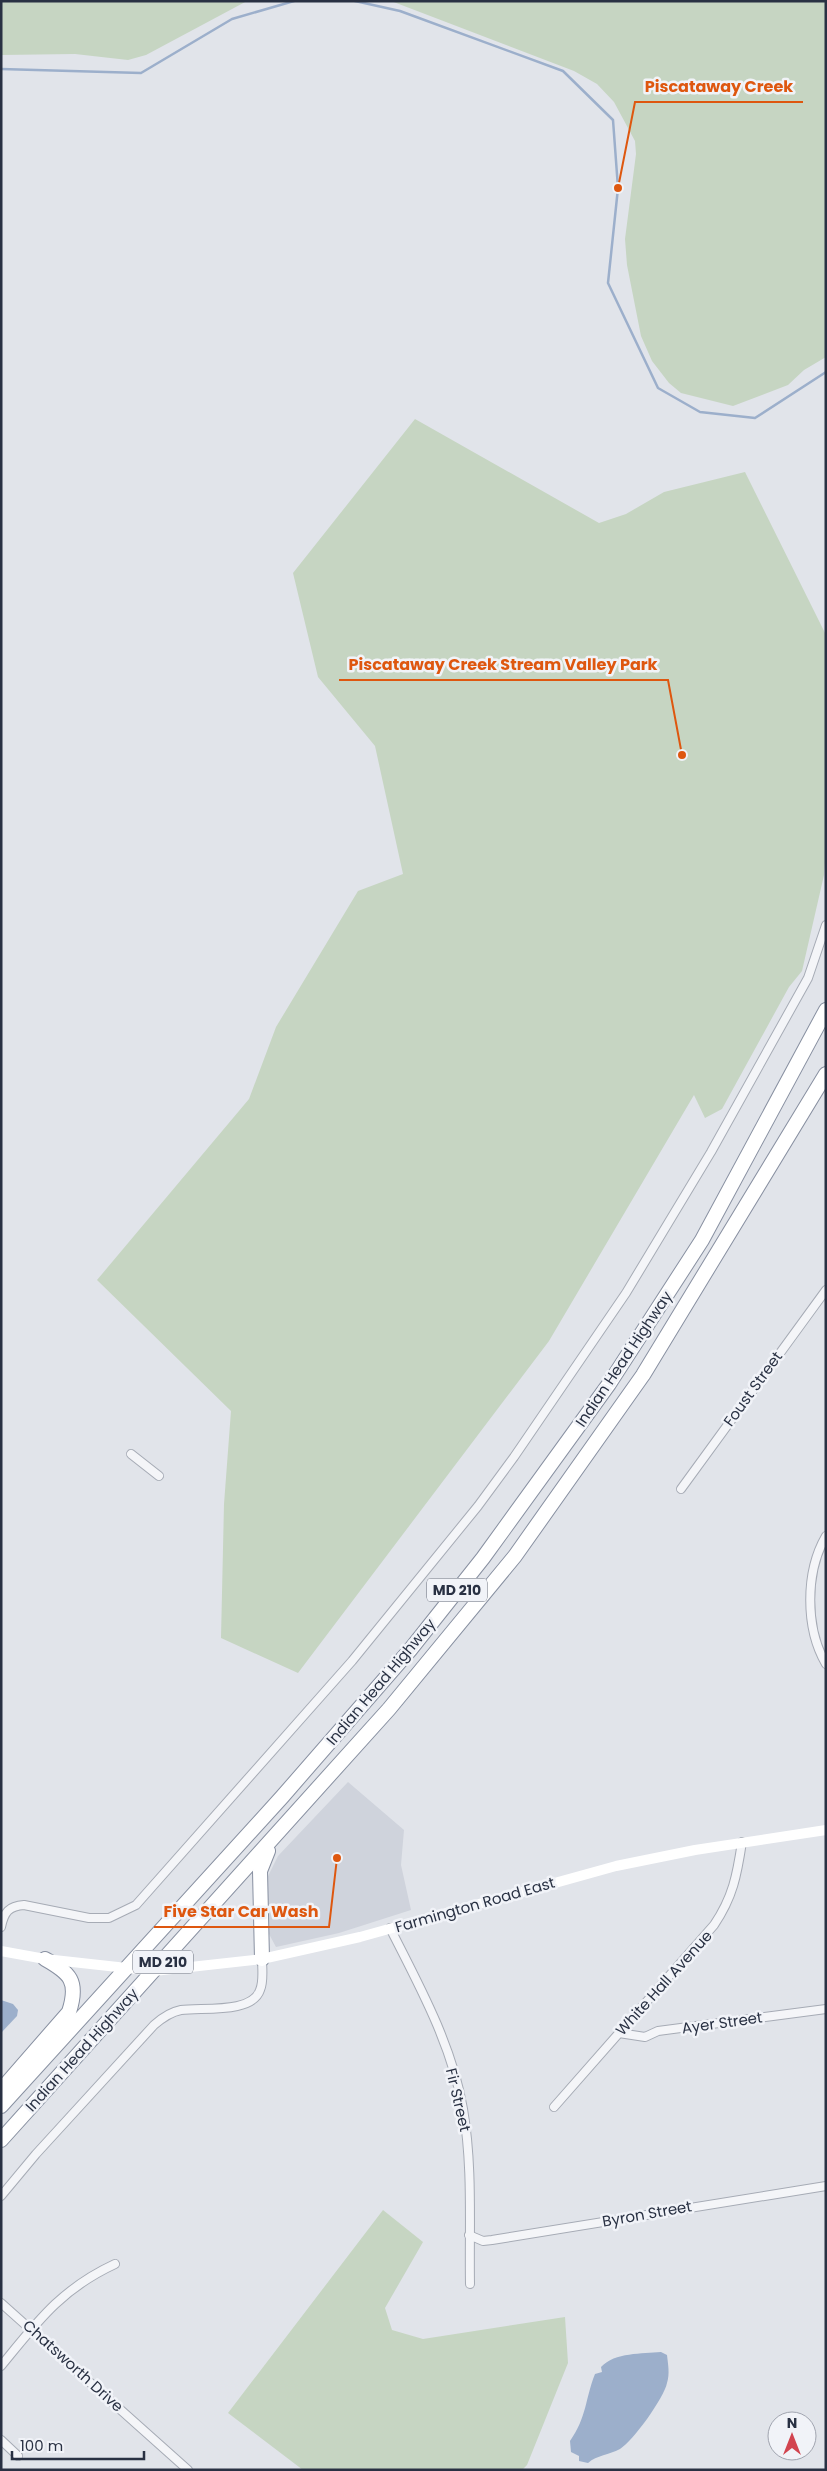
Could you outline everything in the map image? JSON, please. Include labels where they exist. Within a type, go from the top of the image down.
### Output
[{"type":"highway","name":"Indian Head Highway","points":[[1,2106],[282,1796],[404,1657],[538,1484],[609,1384],[702,1240],[826,1010]]},
{"type":"highway","name":"Indian Head Highway","points":[[1,2140],[302,1806],[448,1639],[526,1540],[643,1375],[826,1074]]},
{"type":"highway","points":[[262,1959],[260,1881],[262,1864],[302,1806]]},
{"type":"highway","points":[[1,2090],[69,2012],[74,1998],[72,1981],[66,1971],[44,1959]]},
{"type":"main road","name":"Farmington Road East","points":[[1,1951],[44,1959],[154,1971],[262,1959],[320,1947],[616,1866],[742,1842],[826,1830]]},
{"type":"street","points":[[1,1927],[6,1911],[14,1906],[24,1905],[89,1918],[109,1918],[136,1905],[358,1655],[478,1506],[555,1399],[626,1293],[750,1086],[808,978],[826,925]]},
{"type":"street","name":"Foust Street","points":[[681,1489],[826,1290]]},
{"type":"street","points":[[131,1454],[159,1476]]},
{"type":"street","points":[[826,1536],[814,1564],[811,1587],[814,1631],[817,1644],[826,1664]]},
{"type":"street","name":"White Hall Avenue","points":[[554,2108],[702,1941],[727,1906],[736,1882],[742,1842]]},
{"type":"street","name":"Fir Street","points":[[390,1928],[429,2008],[458,2088],[470,2171],[470,2284]]},
{"type":"street","points":[[1,2196],[36,2154],[158,2021],[168,2014],[181,2010],[236,2006],[248,2003],[257,1996],[262,1984],[262,1959]]},
{"type":"street","name":"Ayer Street","points":[[619,2033],[645,2037],[658,2032],[826,2009]]},
{"type":"street","name":"Byron Street","points":[[469,2235],[484,2241],[492,2240],[826,2186]]},
{"type":"street","points":[[1,2366],[31,2329],[63,2295],[89,2277],[115,2264]]},
{"type":"street","name":"Chatsworth Drive","points":[[1,2303],[188,2470]]},
{"type":"street","points":[[1,2440],[18,2456]]},
{"type":"shaded area","points":[[348,1782],[404,1830],[401,1865],[411,1910],[339,1933],[276,1947],[269,1934],[267,1878],[278,1856]]},
{"type":"green space","points":[[1,1],[247,1],[146,55],[128,60],[75,54],[1,55]]},
{"type":"green space","points":[[391,1],[826,1],[826,357],[804,370],[788,385],[733,406],[681,393],[669,383],[652,361],[641,336],[627,265],[625,239],[636,154],[635,141],[614,102],[597,84],[574,71]]},
{"type":"green space","points":[[415,419],[599,523],[626,514],[664,492],[745,472],[826,635],[826,851],[824,875],[802,971],[789,987],[722,1109],[705,1118],[694,1095],[549,1341],[298,1673],[221,1638],[224,1504],[231,1411],[97,1280],[249,1099],[276,1027],[358,891],[403,874],[375,746],[318,677],[293,573]]},
{"type":"green space","points":[[383,2210],[423,2242],[385,2308],[392,2330],[423,2339],[565,2317],[568,2363],[527,2465],[522,2470],[303,2470],[228,2413]]},
{"type":"water","points":[[1,2000],[13,2004],[18,2010],[17,2016],[1,2033]]},
{"type":"water","points":[[661,2352],[667,2355],[668,2380],[660,2399],[640,2429],[620,2449],[595,2458],[588,2463],[579,2461],[579,2456],[571,2452],[570,2441],[583,2416],[595,2374],[602,2372],[601,2367],[607,2362],[621,2356]]},
{"type":"waterway","points":[[1,69],[141,73],[232,19],[294,1]]},
{"type":"waterway","points":[[355,1],[400,11],[563,71],[613,120],[618,188],[608,283],[658,388],[700,412],[755,418],[826,372]]},
{"type":"place","name":"Piscataway Creek","points":[[618,188]]},
{"type":"place","name":"Piscataway Creek Stream Valley Park","points":[[682,755]]},
{"type":"place","name":"Five Star Car Wash","points":[[337,1858]]}]
